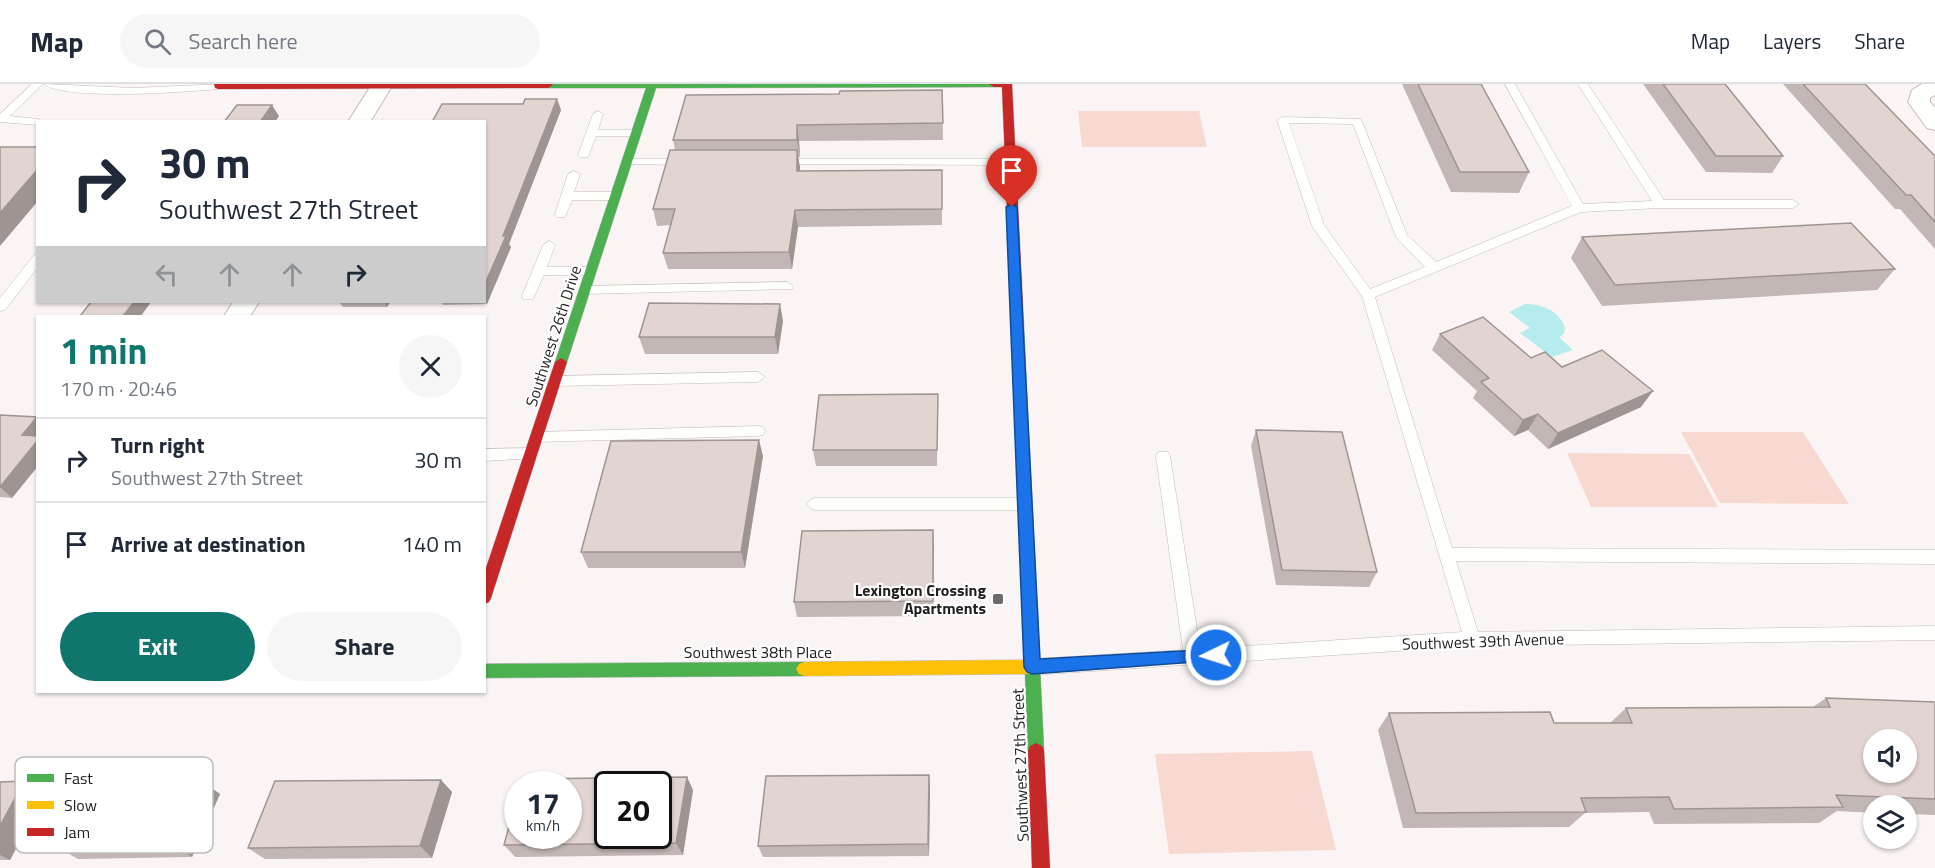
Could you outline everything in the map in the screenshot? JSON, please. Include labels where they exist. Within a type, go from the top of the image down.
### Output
[{"type":"street","points":[[214,85],[1006,84]]},
{"type":"street","name":"Southwest 27th Street","points":[[1006,84],[1041,868]]},
{"type":"street","name":"Southwest 26th Drive","points":[[486,592],[652,85]]},
{"type":"street","points":[[360,120],[381,86]]},
{"type":"street","points":[[1927,90],[1919,102],[1935,123]]},
{"type":"street","name":"Southwest 38th Place","points":[[486,671],[1032,667]]},
{"type":"lane","points":[[0,119],[38,84]]},
{"type":"lane","points":[[49,84],[69,88],[159,91],[214,85]]},
{"type":"lane","points":[[1510,84],[1579,208]]},
{"type":"lane","points":[[1583,84],[1660,204]]},
{"type":"lane","points":[[584,155],[597,114]]},
{"type":"lane","points":[[0,119],[36,122]]},
{"type":"lane","points":[[1434,268],[1402,237],[1357,121],[1282,120],[1318,226],[1368,295],[1472,639]]},
{"type":"lane","points":[[591,133],[637,133]]},
{"type":"lane","points":[[627,162],[698,162]]},
{"type":"lane","points":[[769,162],[1010,162]]},
{"type":"lane","points":[[561,214],[574,174]]},
{"type":"lane","points":[[567,196],[616,196]]},
{"type":"lane","points":[[1368,295],[1579,208],[1660,204],[1793,204]]},
{"type":"lane","points":[[528,296],[549,245]]},
{"type":"lane","points":[[0,307],[36,261]]},
{"type":"lane","points":[[539,271],[591,271]]},
{"type":"lane","points":[[585,290],[787,286]]},
{"type":"lane","points":[[555,381],[758,376]]},
{"type":"lane","points":[[537,437],[758,431]]},
{"type":"lane","points":[[486,455],[531,454]]},
{"type":"lane","points":[[1163,456],[1193,657]]},
{"type":"lane","points":[[814,504],[1025,504]]},
{"type":"lane","points":[[1445,554],[1935,557]]},
{"type":"lane","name":"Southwest 39th Avenue","points":[[1032,667],[1472,639],[1935,633]]},
{"type":"shaded area","points":[[1078,111],[1199,111],[1207,147],[1082,147]]},
{"type":"shaded area","points":[[1681,432],[1803,432],[1849,504],[1720,503]]},
{"type":"shaded area","points":[[1567,453],[1689,454],[1718,507],[1591,507]]},
{"type":"shaded area","points":[[1312,751],[1336,850],[1169,854],[1155,754]]},
{"type":"water","points":[[1525,304],[1537,305],[1554,312],[1565,327],[1564,334],[1559,337],[1573,350],[1552,357],[1520,333],[1530,328],[1509,312]]},
{"type":"building","points":[[1418,84],[1481,84],[1529,172],[1460,172]]},
{"type":"building","points":[[1663,84],[1725,84],[1783,156],[1716,156]]},
{"type":"building","points":[[1803,84],[1865,84],[1935,156],[1935,222],[1911,195],[1906,195]]},
{"type":"building","points":[[942,90],[943,123],[797,125],[797,140],[673,140],[686,95],[839,94],[840,91]]},
{"type":"building","points":[[525,99],[557,99],[503,236],[506,236],[486,281],[486,120],[433,120],[442,104],[523,104]]},
{"type":"building","points":[[237,105],[272,105],[261,120],[226,120]]},
{"type":"building","points":[[0,147],[36,147],[36,171],[0,213]]},
{"type":"building","points":[[670,150],[797,150],[797,171],[942,170],[942,209],[795,210],[789,252],[663,253],[675,209],[653,209]]},
{"type":"building","points":[[1851,223],[1895,269],[1615,285],[1582,237]]},
{"type":"building","points":[[90,303],[133,303],[124,315],[81,315]]},
{"type":"building","points":[[649,303],[780,304],[775,337],[639,337]]},
{"type":"building","points":[[1483,317],[1531,358],[1545,352],[1562,367],[1602,350],[1653,391],[1558,433],[1538,414],[1523,420],[1481,382],[1489,378],[1440,334]]},
{"type":"building","points":[[938,394],[937,450],[813,450],[819,395]]},
{"type":"building","points":[[0,415],[36,417],[22,435],[36,436],[36,442],[0,487]]},
{"type":"building","points":[[1256,430],[1342,432],[1377,572],[1282,570]]},
{"type":"building","points":[[759,440],[741,552],[581,552],[611,441]]},
{"type":"building","points":[[933,530],[933,601],[794,602],[802,531]]},
{"type":"building","points":[[1826,698],[1935,702],[1935,799],[1917,798],[1917,795],[1836,795],[1843,807],[1674,809],[1669,797],[1581,798],[1586,812],[1416,813],[1389,713],[1550,712],[1554,723],[1632,723],[1626,708],[1830,707]]},
{"type":"building","points":[[929,775],[928,844],[758,846],[766,776]]},
{"type":"building","points":[[672,777],[687,777],[676,843],[672,843]]},
{"type":"building","points":[[582,778],[594,778],[594,844],[582,844]]},
{"type":"building","points":[[441,780],[420,846],[248,848],[275,781]]},
{"type":"building","points":[[15,781],[15,798],[0,826],[0,782]]},
{"type":"traffic: fast","points":[[548,85],[994,84]]},
{"type":"traffic: fast","points":[[561,362],[652,85]]},
{"type":"traffic: fast","points":[[1017,307],[1036,751]]},
{"type":"traffic: fast","points":[[486,671],[804,669]]},
{"type":"traffic: slow","points":[[804,669],[1032,667]]},
{"type":"traffic: jam","points":[[219,84],[218,86],[548,85]]},
{"type":"traffic: jam","points":[[994,84],[1007,84],[1017,307]]},
{"type":"traffic: jam","points":[[486,592],[561,362]]},
{"type":"traffic: jam","points":[[1036,751],[1041,868]]},
{"type":"place","name":"Lexington Crossing Apartments","points":[[998,599]]},
{"type":"route","points":[[1012,207],[1032,667],[1216,655]]}]
